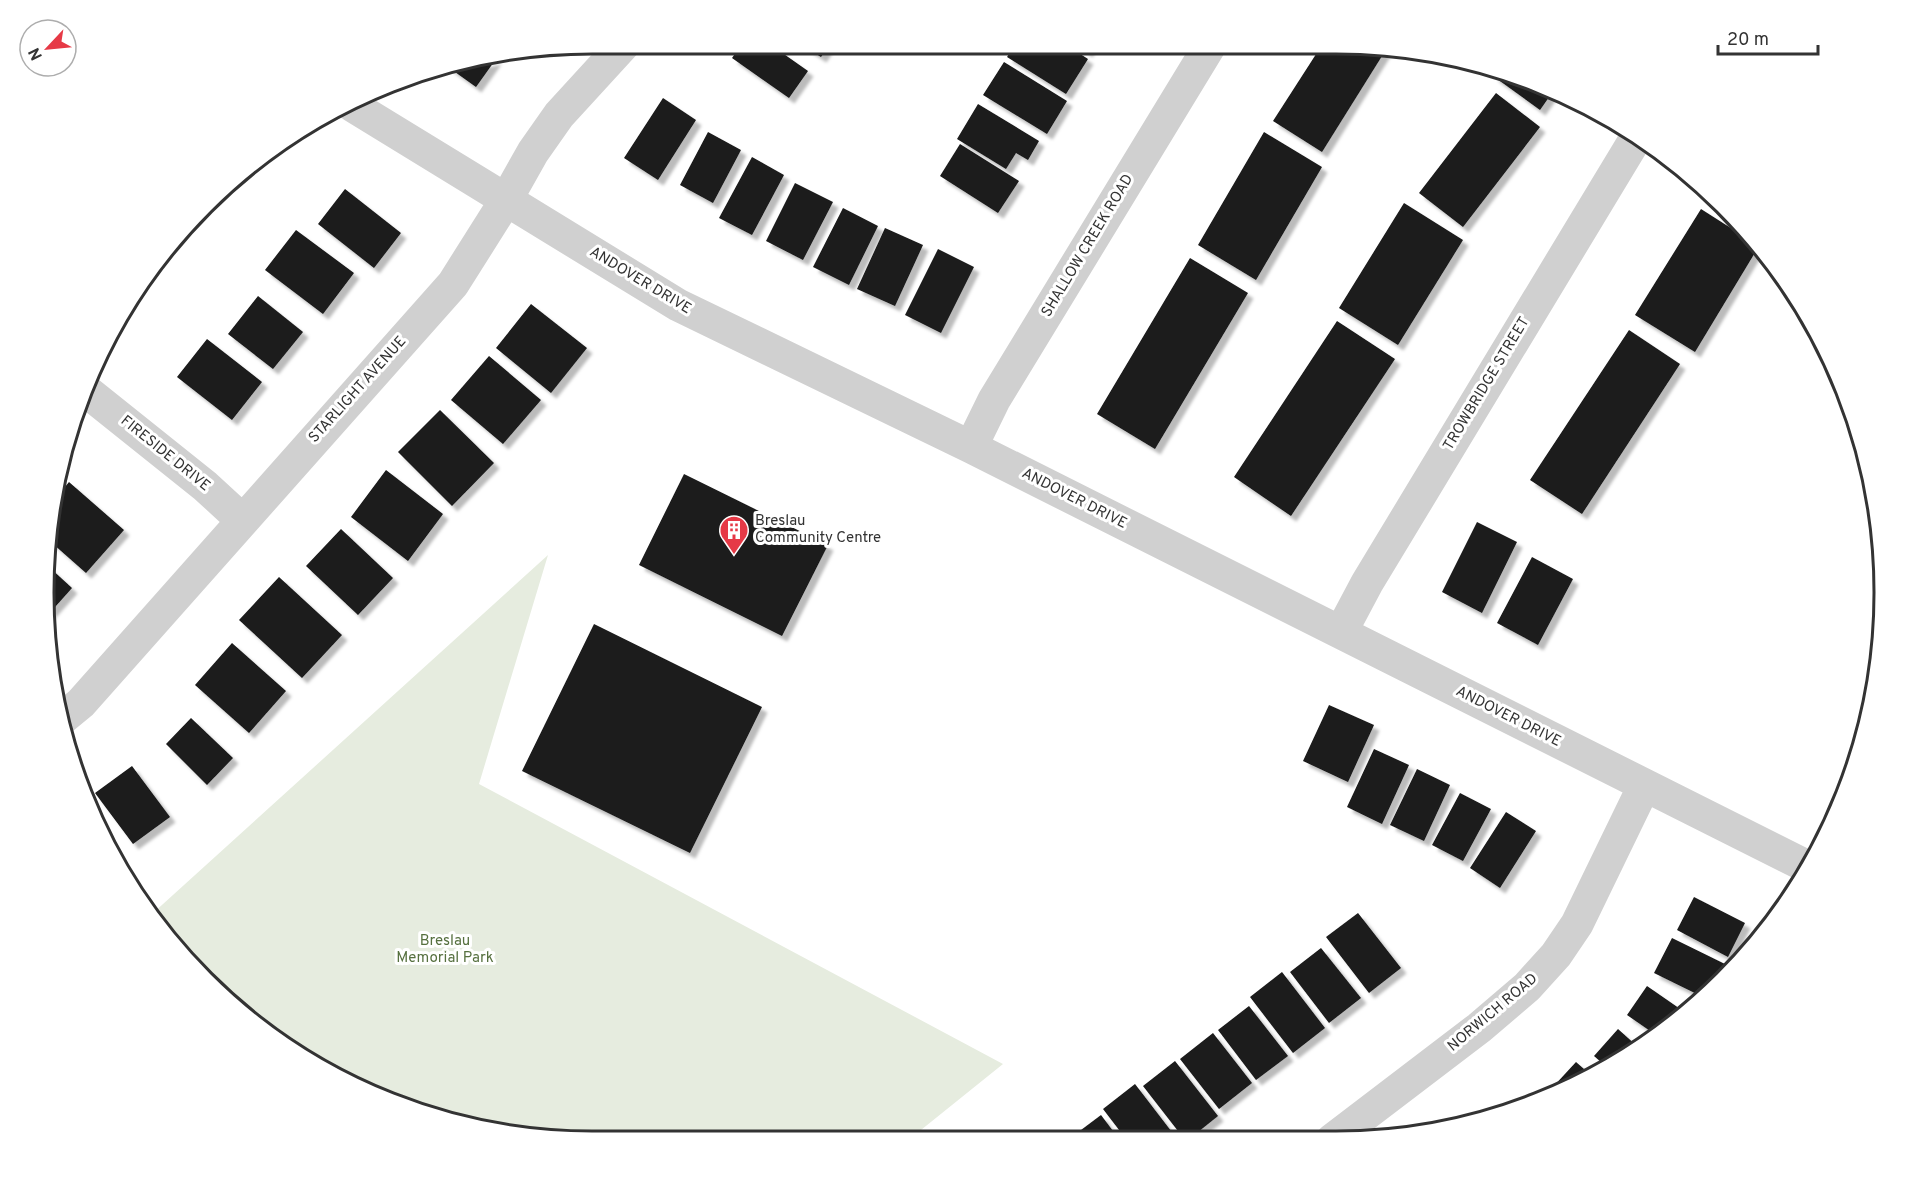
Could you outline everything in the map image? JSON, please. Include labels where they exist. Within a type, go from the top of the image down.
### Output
[{"type":"street","name":"STARLIGHT AVENUE","points":[[68,714],[81,703],[453,284],[533,152],[559,115],[615,54]]},
{"type":"street","name":"SHALLOW CREEK ROAD","points":[[971,447],[994,400],[1205,54]]},
{"type":"street","name":"ANDOVER DRIVE","points":[[357,109],[678,305],[971,447],[1801,864]]},
{"type":"street","name":"TROWBRIDGE STREET","points":[[1341,632],[1367,583],[1633,144]]},
{"type":"street","name":"FIRESIDE DRIVE","points":[[92,395],[204,486],[242,520]]},
{"type":"street","name":"NORWICH ROAD","points":[[1344,1131],[1479,1028],[1527,987],[1556,955],[1577,924],[1644,786]]},
{"type":"green space","name":"Breslau Memorial Park","points":[[548,555],[479,784],[1003,1064],[920,1131],[592,1131],[557,1130],[487,1121],[453,1113],[386,1090],[323,1059],[293,1040],[237,997],[212,973],[188,948],[157,909]]},
{"type":"building","points":[[735,54],[784,54],[808,71],[789,98],[732,58]]},
{"type":"building","points":[[1009,54],[1080,54],[1088,59],[1066,94],[1007,57]]},
{"type":"building","points":[[1316,54],[1382,56],[1322,152],[1273,121]]},
{"type":"building","points":[[1004,62],[1067,101],[1047,134],[983,95]]},
{"type":"building","points":[[493,63],[476,87],[455,72]]},
{"type":"building","points":[[1498,79],[1548,98],[1540,110]]},
{"type":"building","points":[[1496,93],[1540,127],[1463,227],[1419,193]]},
{"type":"building","points":[[663,98],[696,120],[658,180],[624,158]]},
{"type":"building","points":[[978,104],[1039,141],[1028,160],[1016,153],[1006,169],[957,139]]},
{"type":"building","points":[[708,132],[741,150],[713,203],[680,185]]},
{"type":"building","points":[[1264,132],[1322,167],[1256,280],[1198,245]]},
{"type":"building","points":[[960,144],[1019,181],[998,213],[940,176]]},
{"type":"building","points":[[752,157],[784,175],[752,235],[719,218]]},
{"type":"building","points":[[795,183],[833,202],[803,260],[766,241]]},
{"type":"building","points":[[345,189],[401,233],[374,268],[318,224]]},
{"type":"building","points":[[1404,203],[1463,240],[1398,345],[1339,308]]},
{"type":"building","points":[[843,208],[878,226],[849,285],[813,267]]},
{"type":"building","points":[[1701,209],[1732,229],[1754,254],[1695,352],[1635,315]]},
{"type":"building","points":[[885,228],[923,245],[895,306],[857,289]]},
{"type":"building","points":[[296,230],[354,273],[323,314],[265,270]]},
{"type":"building","points":[[938,249],[974,267],[941,333],[905,315]]},
{"type":"building","points":[[1190,258],[1248,293],[1155,449],[1097,414]]},
{"type":"building","points":[[258,296],[303,332],[273,369],[228,334]]},
{"type":"building","points":[[531,304],[587,348],[551,393],[496,348]]},
{"type":"building","points":[[1337,321],[1395,359],[1291,516],[1234,477]]},
{"type":"building","points":[[1629,330],[1680,364],[1582,514],[1530,480]]},
{"type":"building","points":[[207,339],[262,382],[232,420],[177,377]]},
{"type":"building","points":[[489,356],[541,400],[503,444],[451,400]]},
{"type":"building","points":[[440,410],[494,463],[452,506],[398,452]]},
{"type":"building","points":[[386,470],[443,514],[408,561],[351,517]]},
{"type":"building","name":"Breslau Community Centre","points":[[684,474],[828,545],[782,636],[639,565]]},
{"type":"building","points":[[69,482],[124,530],[86,573],[56,547],[64,488]]},
{"type":"building","points":[[1477,522],[1517,542],[1482,613],[1442,592]]},
{"type":"building","points":[[341,529],[393,578],[358,615],[306,566]]},
{"type":"building","points":[[1532,557],[1573,579],[1538,645],[1497,623]]},
{"type":"building","points":[[55,572],[72,588],[54,608]]},
{"type":"building","points":[[279,577],[342,635],[302,678],[239,620]]},
{"type":"building","points":[[594,624],[762,707],[690,853],[522,771]]},
{"type":"building","points":[[232,643],[286,691],[249,733],[195,685]]},
{"type":"building","points":[[1329,705],[1374,725],[1348,782],[1303,761]]},
{"type":"building","points":[[191,718],[233,758],[207,785],[166,744]]},
{"type":"building","points":[[1374,749],[1409,765],[1382,824],[1347,807]]},
{"type":"building","points":[[132,766],[170,817],[133,844],[95,793]]},
{"type":"building","points":[[1417,769],[1450,785],[1424,841],[1390,825]]},
{"type":"building","points":[[1460,793],[1491,809],[1463,861],[1432,845]]},
{"type":"building","points":[[1506,812],[1536,831],[1500,888],[1470,868]]},
{"type":"building","points":[[1694,897],[1745,923],[1728,957],[1677,930]]},
{"type":"building","points":[[1358,913],[1401,968],[1369,993],[1326,937]]},
{"type":"building","points":[[1672,938],[1725,964],[1695,993],[1654,973]]},
{"type":"building","points":[[1321,948],[1361,998],[1329,1023],[1290,972]]},
{"type":"building","points":[[1282,972],[1325,1028],[1293,1053],[1250,997]]},
{"type":"building","points":[[1647,986],[1678,1008],[1649,1030],[1627,1015]]},
{"type":"building","points":[[1249,1006],[1288,1056],[1256,1080],[1218,1030]]},
{"type":"building","points":[[1618,1029],[1632,1042],[1600,1061],[1594,1056]]},
{"type":"building","points":[[1213,1033],[1252,1083],[1219,1109],[1180,1059]]},
{"type":"building","points":[[1175,1061],[1218,1116],[1199,1131],[1178,1131],[1143,1086]]},
{"type":"building","points":[[1576,1062],[1585,1070],[1574,1075],[1556,1083]]},
{"type":"building","points":[[1135,1084],[1171,1131],[1120,1131],[1103,1109]]},
{"type":"building","points":[[1101,1115],[1113,1131],[1080,1131]]},
{"type":"place","name":"Breslau Community Centre","points":[[734,556]]}]
